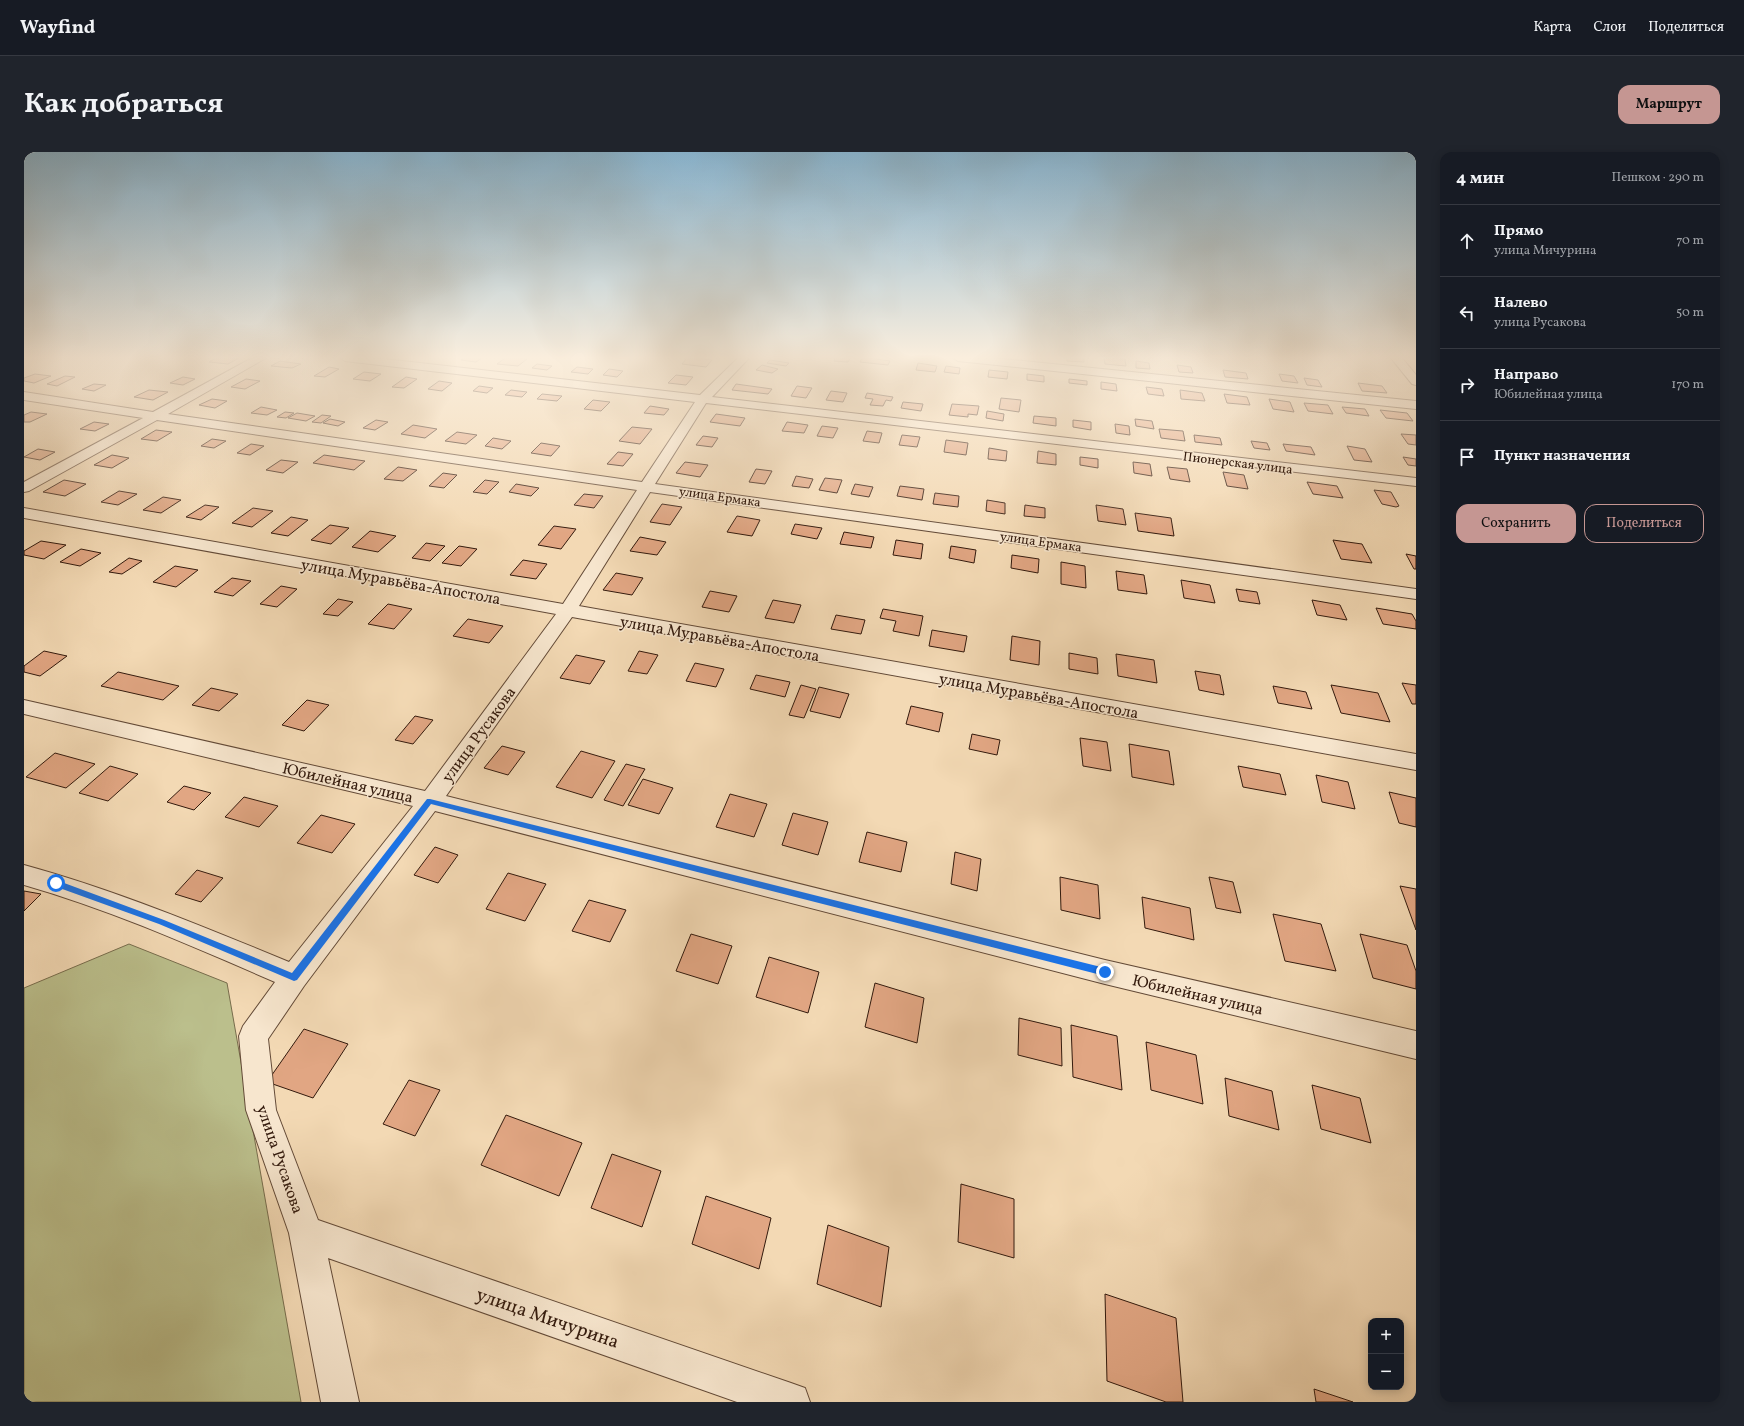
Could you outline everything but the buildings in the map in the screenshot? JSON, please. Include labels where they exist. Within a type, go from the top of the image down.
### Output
[{"type":"street","points":[[24,488],[155,416]]},
{"type":"street","name":"улица Ермака","points":[[158,416],[1416,594]]},
{"type":"street","name":"улица Русакова","points":[[340,1402],[306,1233],[261,1110],[253,1036],[294,977],[430,801],[567,611],[692,416]]},
{"type":"street","name":"Пионерская улица","points":[[844,416],[1416,482]]},
{"type":"street","name":"улица Муравьёва-Апостола","points":[[24,513],[1416,762]]},
{"type":"street","name":"Юбилейная улица","points":[[24,706],[430,801],[1097,970],[1416,1045]]},
{"type":"street","points":[[24,875],[56,883],[162,922],[294,977]]},
{"type":"street","name":"улица Мичурина","points":[[306,1233],[791,1402]]},
{"type":"green space","points":[[129,944],[227,983],[301,1402],[24,1402],[24,988]]},
{"type":"route","points":[[56,883],[162,922],[294,977],[430,801],[1105,972]]}]
